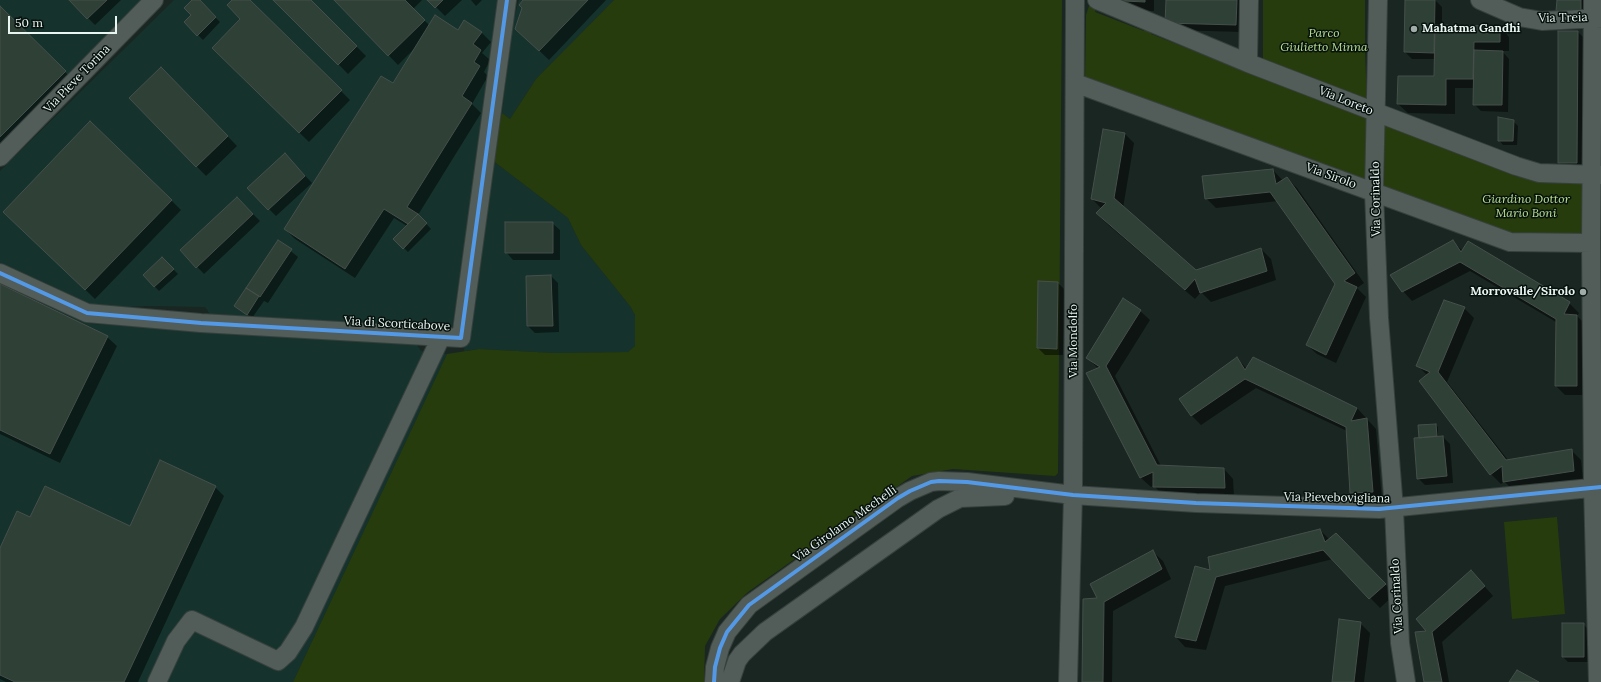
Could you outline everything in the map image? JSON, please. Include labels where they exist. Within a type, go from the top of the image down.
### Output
[{"type":"street","name":"Via Pieve Torina","points":[[0,158],[154,0]]},
{"type":"street","name":"Via di Scorticabove","points":[[0,272],[87,313],[194,322],[461,338],[507,0]]},
{"type":"street","name":"Via Mondolfo","points":[[1068,682],[1073,495],[1075,0]]},
{"type":"street","name":"Via Loreto","points":[[1097,0],[1248,63],[1376,113],[1539,173],[1596,175]]},
{"type":"street","points":[[1248,63],[1249,0]]},
{"type":"street","name":"Via Corinaldo","points":[[1378,0],[1374,192],[1379,318],[1394,509],[1400,643],[1406,682]]},
{"type":"street","name":"Via Treia","points":[[1480,0],[1519,17],[1542,21],[1597,18]]},
{"type":"street","points":[[1593,0],[1597,18],[1596,175],[1591,243],[1597,487],[1598,682]]},
{"type":"street","name":"Via Sirolo","points":[[1075,83],[1510,242],[1591,243]]},
{"type":"street","points":[[157,682],[176,641],[192,620],[278,661],[288,652],[304,627],[441,337]]},
{"type":"street","name":"Via Girolamo Mechelli","points":[[714,682],[720,648],[727,632],[741,612],[752,602],[910,491],[939,481],[985,484],[1073,495]]},
{"type":"street","name":"Via Pievebovigliana","points":[[1073,495],[1196,503],[1313,508],[1394,509],[1597,487]]},
{"type":"street","points":[[730,682],[742,654],[770,628],[948,503],[968,497],[1073,495]]},
{"type":"shaded area","points":[[0,0],[141,0],[0,143]]},
{"type":"shaded area","points":[[174,0],[500,0],[452,329],[210,314],[205,307],[148,306],[101,308],[84,304],[0,264],[0,171]]},
{"type":"shaded area","points":[[519,0],[614,0],[536,79],[510,119],[502,113],[513,22]]},
{"type":"shaded area","points":[[492,160],[568,218],[581,245],[630,306],[635,315],[635,346],[628,352],[555,353],[479,349],[464,351]]},
{"type":"shaded area","points":[[0,281],[92,324],[311,336],[417,345],[421,351],[447,354],[293,682],[0,682]]},
{"type":"green space","points":[[614,0],[1062,0],[1058,473],[1055,476],[953,469],[912,476],[748,592],[720,619],[705,646],[704,682],[293,682],[447,354],[479,349],[555,353],[628,352],[635,346],[635,315],[630,306],[581,245],[568,218],[492,160],[502,113],[510,119],[536,79]]},
{"type":"green space","name":"Parco Giulietto Minna","points":[[1263,0],[1365,0],[1367,101],[1361,103],[1263,59]]},
{"type":"green space","points":[[1089,6],[1096,8],[1095,12],[1144,31],[1145,28],[1152,30],[1151,34],[1258,76],[1367,114],[1366,181],[1226,129],[1085,80],[1086,15]]},
{"type":"green space","name":"Giardino Dottor Mario Boni","points":[[1385,123],[1400,131],[1518,177],[1520,172],[1583,178],[1584,237],[1515,239],[1384,189]]},
{"type":"green space","points":[[1557,517],[1565,614],[1512,619],[1504,522]]},
{"type":"building","points":[[69,0],[107,0],[87,19]]},
{"type":"building","points":[[192,0],[200,0],[216,17],[197,36],[184,22],[191,15],[184,8]]},
{"type":"building","points":[[232,0],[250,0],[342,90],[299,133],[212,48],[240,19],[227,5]]},
{"type":"building","points":[[273,0],[311,0],[357,46],[338,65]]},
{"type":"building","points":[[334,0],[405,0],[425,20],[388,56]]},
{"type":"building","points":[[427,0],[443,0],[435,8]]},
{"type":"building","points":[[523,0],[588,0],[539,51],[515,29],[522,8],[519,5]]},
{"type":"building","points":[[1145,0],[1145,2],[1124,1]]},
{"type":"building","points":[[1166,0],[1237,0],[1236,25],[1165,23]]},
{"type":"building","points":[[1405,0],[1435,0],[1434,53],[1404,52]]},
{"type":"building","points":[[1557,0],[1581,0],[1581,11],[1556,11]]},
{"type":"building","points":[[0,6],[66,71],[0,137]]},
{"type":"building","points":[[435,15],[458,30],[464,20],[482,32],[473,44],[481,50],[474,62],[480,66],[462,96],[472,103],[407,207],[418,214],[408,224],[384,209],[345,269],[284,229],[381,76],[393,83]]},
{"type":"building","points":[[1435,25],[1500,26],[1500,42],[1474,42],[1473,79],[1446,79],[1446,105],[1397,104],[1398,76],[1434,76]]},
{"type":"building","points":[[1558,31],[1578,31],[1577,163],[1558,163]]},
{"type":"building","points":[[1474,50],[1503,51],[1502,105],[1473,105]]},
{"type":"building","points":[[161,67],[228,136],[196,167],[129,98]]},
{"type":"building","points":[[1498,117],[1514,120],[1513,141],[1498,141]]},
{"type":"building","points":[[90,121],[172,200],[85,290],[3,212]]},
{"type":"building","points":[[1103,129],[1125,133],[1114,198],[1196,270],[1261,248],[1267,271],[1200,293],[1195,279],[1185,290],[1096,213],[1106,203],[1091,199]]},
{"type":"building","points":[[285,153],[305,176],[268,210],[247,188]]},
{"type":"building","points":[[1273,169],[1276,184],[1287,177],[1355,273],[1344,281],[1357,287],[1326,355],[1306,345],[1335,284],[1270,192],[1205,199],[1202,176]]},
{"type":"building","points":[[237,197],[253,214],[196,268],[180,250]]},
{"type":"building","points":[[418,214],[427,223],[403,249],[393,239]]},
{"type":"building","points":[[505,222],[553,222],[553,253],[505,253]]},
{"type":"building","points":[[278,240],[292,249],[260,297],[246,288]]},
{"type":"building","points":[[1453,240],[1461,252],[1468,241],[1570,302],[1564,314],[1577,315],[1577,386],[1555,386],[1556,319],[1460,262],[1402,292],[1390,275]]},
{"type":"building","points":[[162,257],[174,269],[154,287],[143,275]]},
{"type":"building","points":[[551,275],[553,326],[527,326],[526,276]]},
{"type":"building","points":[[1038,281],[1058,282],[1057,349],[1037,348]]},
{"type":"building","points":[[0,284],[108,336],[50,454],[0,430]]},
{"type":"building","points":[[246,288],[259,296],[247,315],[234,306]]},
{"type":"building","points":[[1123,298],[1141,310],[1106,366],[1157,465],[1224,468],[1225,488],[1153,487],[1153,472],[1140,478],[1086,373],[1100,367],[1086,358]]},
{"type":"building","points":[[1444,300],[1465,307],[1438,372],[1506,460],[1572,449],[1574,471],[1503,482],[1502,466],[1490,475],[1419,381],[1430,372],[1416,366]]},
{"type":"building","points":[[1237,357],[1245,370],[1253,357],[1357,408],[1351,421],[1367,418],[1373,492],[1350,493],[1346,427],[1245,379],[1191,416],[1179,399]]},
{"type":"building","points":[[1436,424],[1437,436],[1419,438],[1418,425]]},
{"type":"building","points":[[1443,436],[1447,476],[1417,479],[1414,438]]},
{"type":"building","points":[[160,460],[216,486],[124,682],[15,682],[0,675],[0,548],[17,511],[30,517],[45,486],[130,526]]},
{"type":"building","points":[[1320,529],[1325,542],[1336,533],[1386,584],[1369,599],[1323,550],[1216,577],[1196,641],[1175,637],[1195,566],[1210,570],[1208,557]]},
{"type":"building","points":[[1153,550],[1162,569],[1104,602],[1103,682],[1082,682],[1083,599],[1097,598],[1090,584]]},
{"type":"building","points":[[1471,570],[1485,586],[1432,632],[1442,682],[1424,682],[1415,632],[1426,631],[1416,619]]},
{"type":"building","points":[[1339,619],[1361,622],[1354,682],[1332,682]]},
{"type":"building","points":[[1562,623],[1584,623],[1584,657],[1562,657]]},
{"type":"building","points":[[1517,670],[1539,682],[1509,682]]},
{"type":"cycle path","points":[[0,273],[87,313],[201,323],[461,338],[507,0]]},
{"type":"cycle path","points":[[714,682],[715,667],[720,648],[727,632],[749,605],[898,498],[931,482],[967,482],[1073,495],[1196,503],[1379,509],[1601,487]]},
{"type":"place","name":"Mahatma Gandhi","points":[[1414,29]]},
{"type":"place","name":"Morrovalle/Sirolo","points":[[1583,292]]}]
